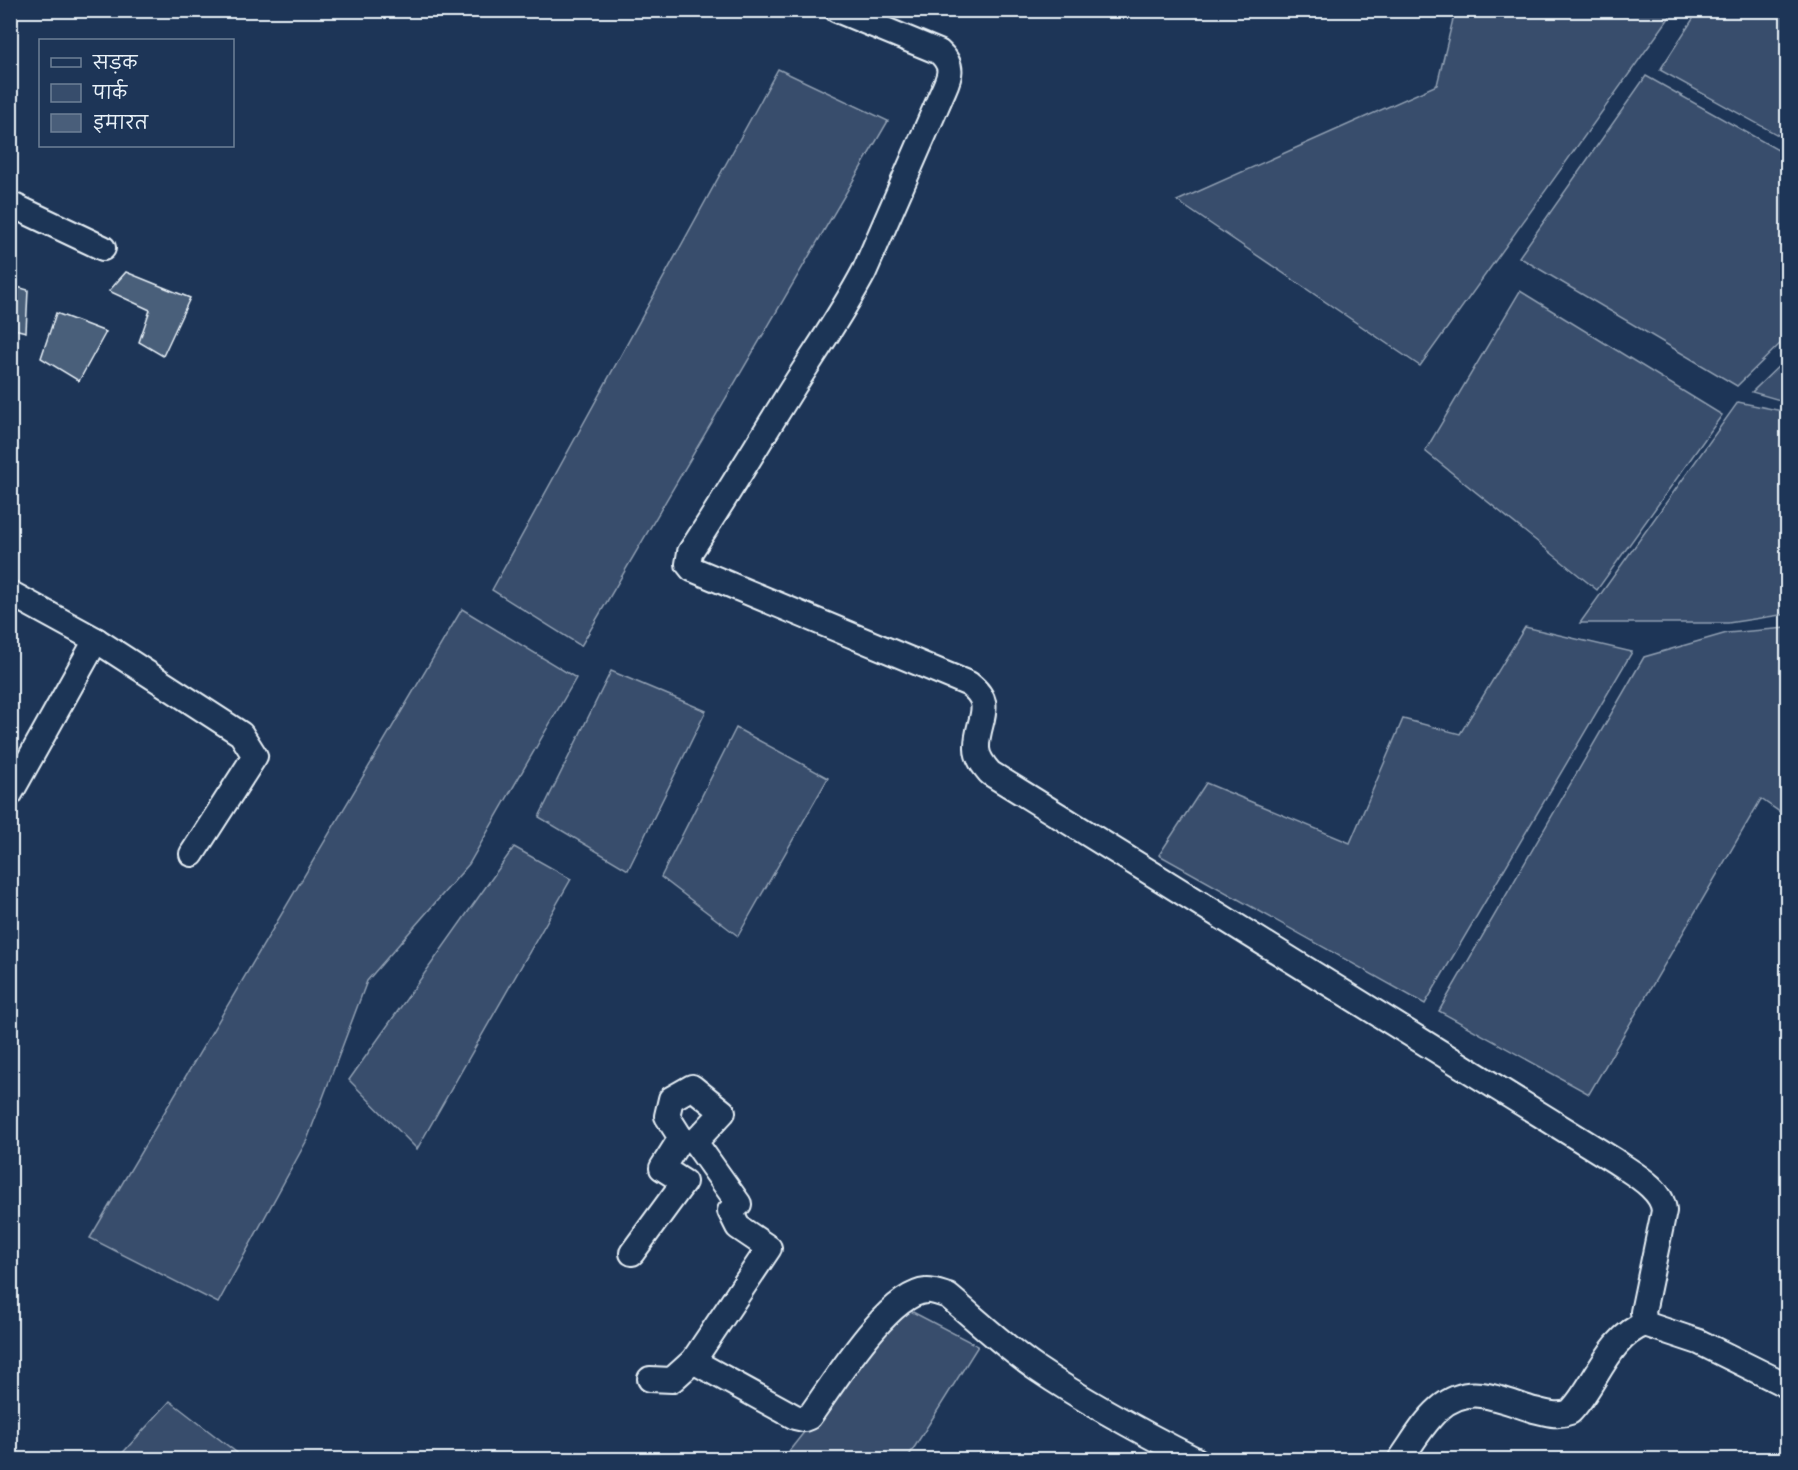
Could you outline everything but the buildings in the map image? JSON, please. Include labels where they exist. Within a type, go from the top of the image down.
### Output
[{"type":"street","points":[[837,10],[939,52],[950,66],[949,75],[850,299],[690,552],[688,564],[692,569],[969,684],[977,690],[985,704],[977,748],[978,757],[990,773],[1616,1161],[1656,1192],[1664,1203],[1664,1210],[1643,1312],[1645,1324]]},
{"type":"street","points":[[10,204],[102,248]]},
{"type":"street","points":[[10,593],[96,640],[241,734],[255,756],[192,854]]},
{"type":"street","points":[[10,794],[96,640]]},
{"type":"street","points":[[632,1252],[684,1182],[662,1168],[681,1138],[667,1116],[671,1099],[692,1087],[723,1112],[695,1142],[739,1204],[730,1210],[738,1227],[769,1248],[693,1361],[672,1380],[650,1379]]},
{"type":"street","points":[[693,1361],[795,1418],[804,1419],[809,1417],[880,1318],[910,1296],[925,1291],[935,1292],[948,1296],[1011,1349],[1066,1388],[1196,1460]]},
{"type":"street","points":[[1400,1460],[1435,1411],[1452,1399],[1463,1395],[1482,1395],[1554,1415],[1570,1412],[1617,1344],[1634,1328],[1645,1324],[1700,1342],[1788,1386]]},
{"type":"green space","points":[[1455,11],[1674,11],[1420,366],[1177,201],[1437,85]]},
{"type":"green space","points":[[1698,11],[1787,11],[1787,140],[1660,70]]},
{"type":"green space","points":[[778,69],[888,121],[581,646],[492,590]]},
{"type":"green space","points":[[1646,76],[1787,155],[1787,337],[1737,386],[1519,257]]},
{"type":"green space","points":[[1520,291],[1722,415],[1597,590],[1425,451]]},
{"type":"green space","points":[[1787,358],[1787,402],[1752,392]]},
{"type":"green space","points":[[1738,402],[1787,412],[1787,614],[1728,623],[1580,623]]},
{"type":"green space","points":[[462,609],[576,678],[469,864],[367,981],[307,1140],[218,1303],[90,1238]]},
{"type":"green space","points":[[1525,627],[1632,652],[1425,1004],[1159,855],[1206,783],[1350,843],[1403,719],[1460,734]]},
{"type":"green space","points":[[1787,628],[1787,817],[1761,799],[1589,1094],[1439,1011],[1644,657],[1727,633]]},
{"type":"green space","points":[[611,671],[706,711],[628,870],[539,817]]},
{"type":"green space","points":[[736,728],[828,778],[738,936],[661,877]]},
{"type":"green space","points":[[514,847],[571,879],[417,1149],[349,1080]]},
{"type":"green space","points":[[903,1307],[978,1346],[907,1459],[782,1460]]},
{"type":"green space","points":[[170,1401],[245,1459],[117,1459]]}]
